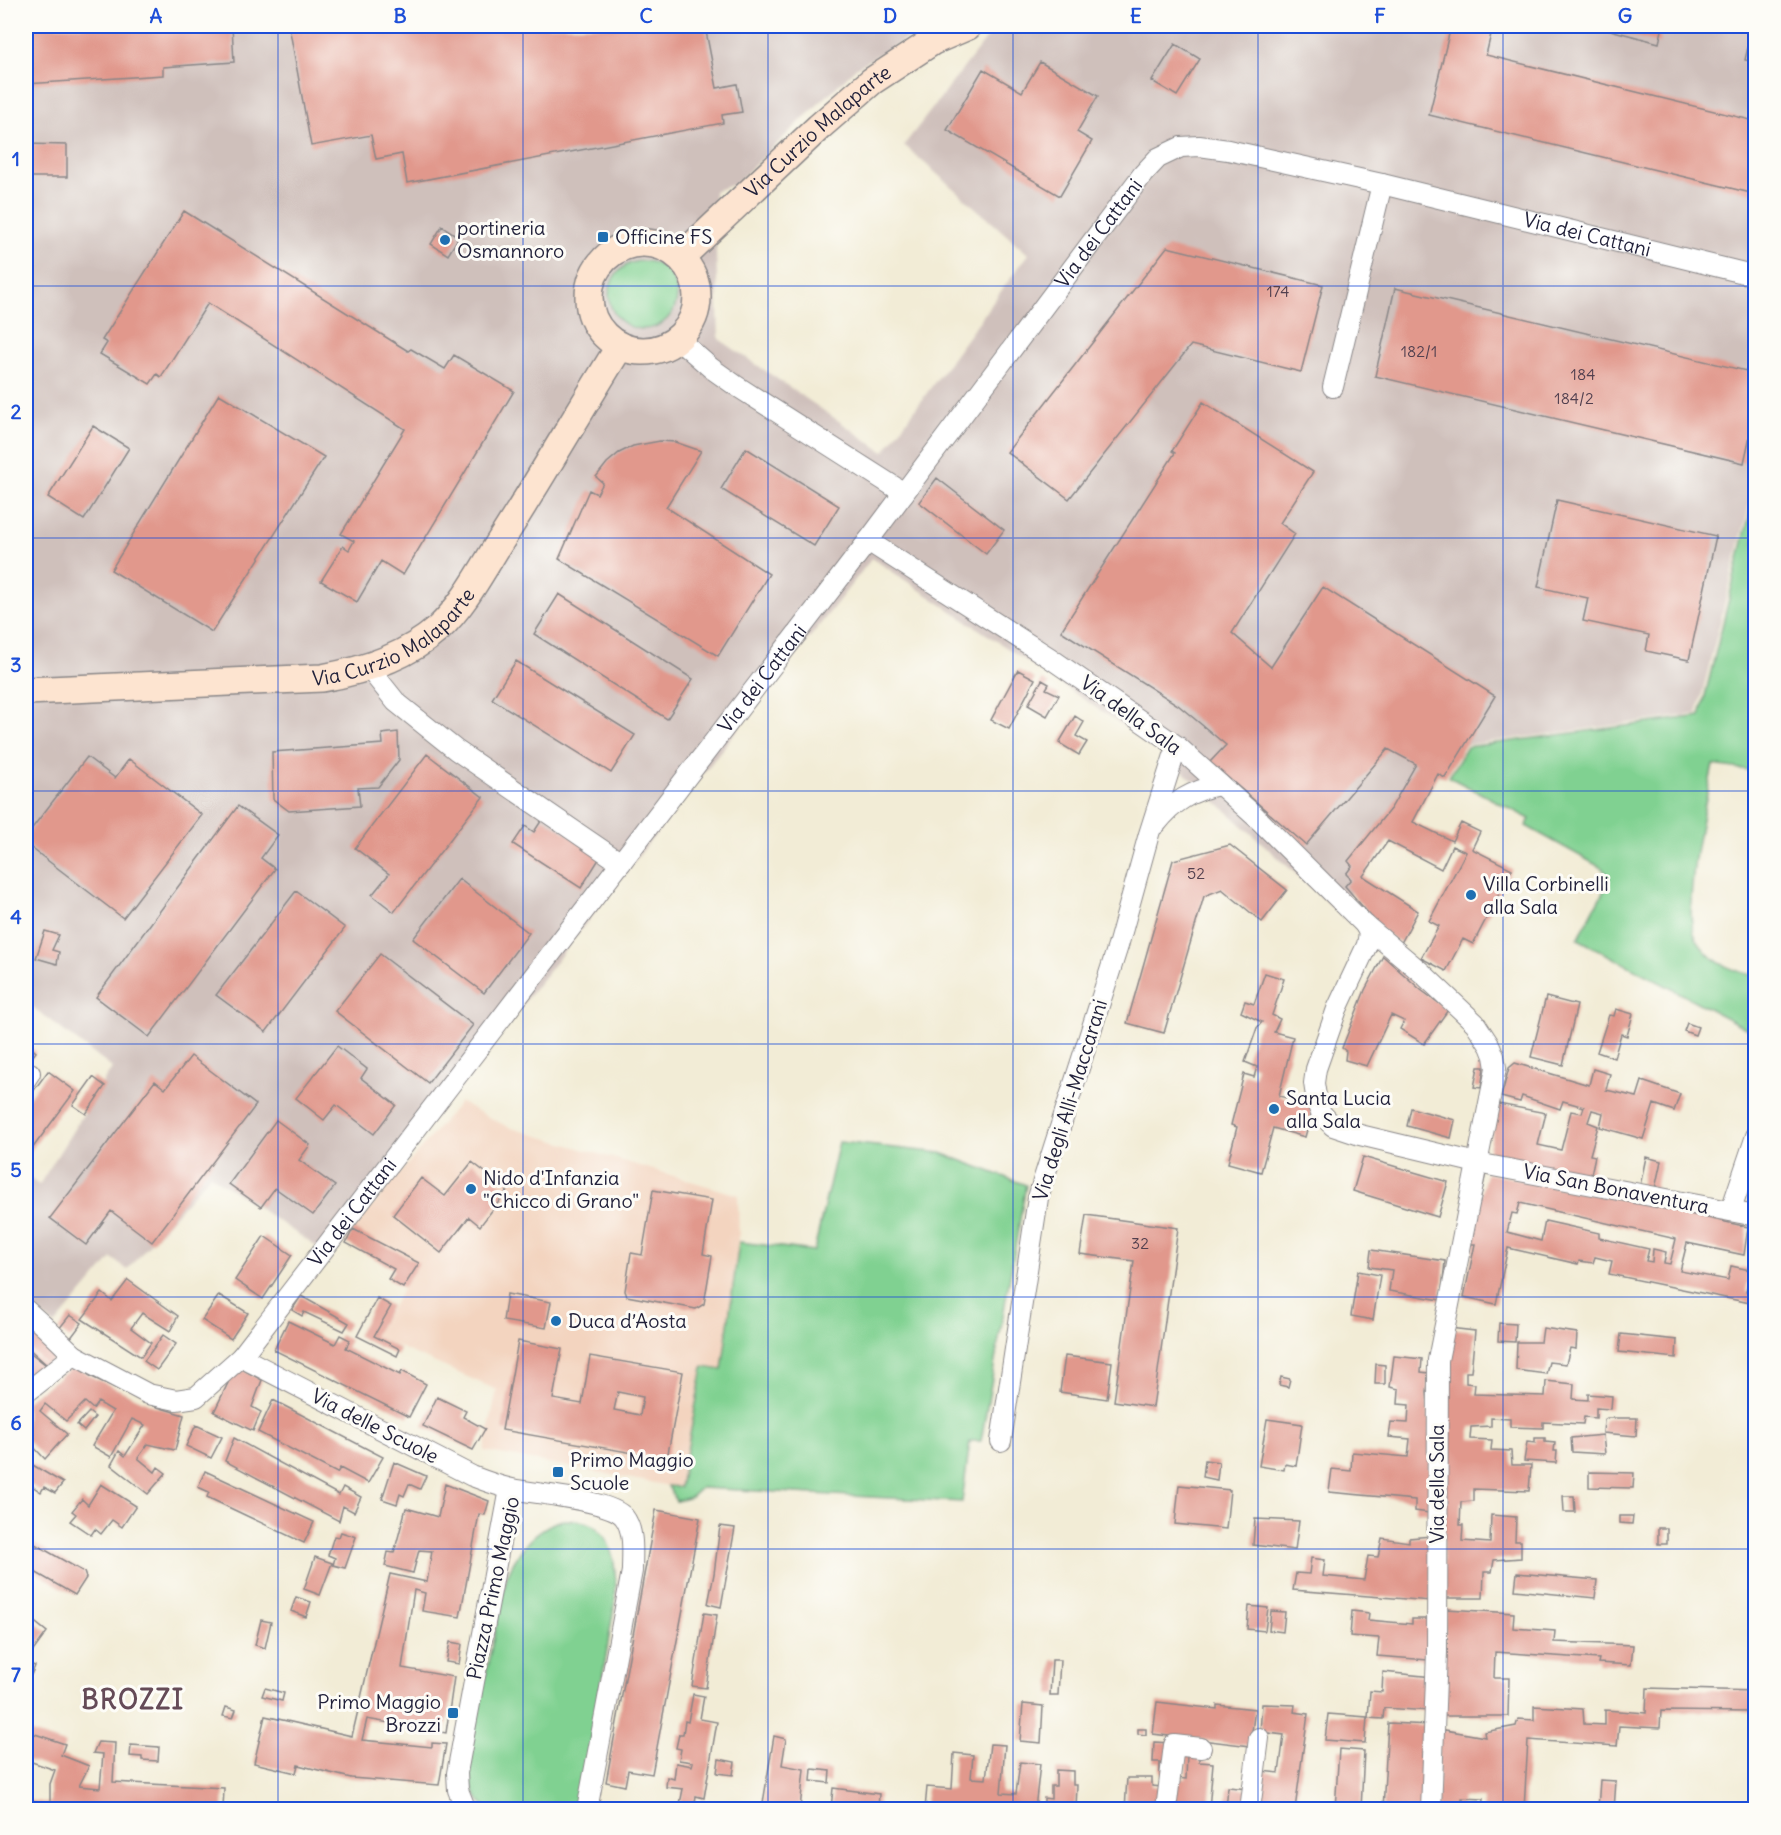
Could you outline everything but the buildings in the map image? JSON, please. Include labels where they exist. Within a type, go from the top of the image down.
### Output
[{"type":"street","name":"Via Curzio Malaparte","points":[[681,257],[872,81],[933,41],[968,26]]},
{"type":"street","name":"Via dei Cattani","points":[[26,1310],[74,1355],[148,1394],[176,1400],[196,1397],[242,1357],[868,541],[1143,174],[1158,158],[1181,147],[1213,147],[1382,184],[1755,276]]},
{"type":"street","points":[[1333,387],[1382,184]]},
{"type":"street","points":[[637,243],[658,244],[681,257],[693,274],[698,302],[691,324],[678,339],[667,346],[651,351],[637,351],[620,346],[604,334],[592,313],[589,293],[596,270],[612,253],[637,243]]},
{"type":"street","points":[[678,339],[711,368],[735,385],[904,493]]},
{"type":"street","name":"Via Curzio Malaparte","points":[[26,691],[322,678],[368,667],[428,637],[446,622],[494,551],[620,346]]},
{"type":"street","name":"Via della Sala","points":[[868,541],[1050,658],[1177,746],[1256,817],[1365,924],[1475,1023],[1484,1034],[1494,1056],[1496,1068],[1438,1360],[1437,1652],[1431,1809]]},
{"type":"street","points":[[368,667],[396,702],[456,750],[621,863]]},
{"type":"street","name":"Via degli Alli-Maccarani","points":[[1001,1442],[1038,1198],[1118,946],[1149,834],[1177,746]]},
{"type":"street","name":"Via degli Alli-Maccarani","points":[[1149,834],[1169,808],[1177,802],[1197,790],[1220,785]]},
{"type":"street","points":[[1365,924],[1369,933],[1367,945],[1337,1009],[1320,1056],[1314,1083],[1321,1113],[1333,1126],[1345,1131],[1476,1163]]},
{"type":"street","points":[[1367,945],[1376,940],[1388,944]]},
{"type":"street","points":[[1731,1210],[1755,1136]]},
{"type":"street","name":"Via San Bonaventura","points":[[1476,1163],[1755,1216]]},
{"type":"street","points":[[26,1393],[74,1355]]},
{"type":"street","name":"Via delle Scuole","points":[[242,1357],[472,1476],[510,1489]]},
{"type":"street","name":"Piazza Primo Maggio","points":[[466,1809],[458,1790],[457,1773],[510,1489],[608,1506],[622,1515],[630,1527],[632,1571],[587,1809]]},
{"type":"street","points":[[1250,1809],[1259,1738]]},
{"type":"street","points":[[1166,1809],[1174,1745],[1202,1748]]},
{"type":"shaded area","points":[[26,26],[929,26],[857,67],[735,184],[714,191],[719,339],[884,452],[1028,254],[904,145],[996,26],[1755,26],[1755,483],[1697,714],[1465,745],[1445,778],[1438,775],[1413,822],[1455,842],[1441,869],[1388,841],[1337,911],[1158,749],[872,558],[327,1254],[210,1175],[127,1270],[112,1258],[55,1325],[26,1303],[26,1176],[39,1185],[112,1068],[26,1002],[26,450],[29,444]]},
{"type":"shaded area","name":"Duca d’Aosta","points":[[460,1102],[508,1127],[738,1195],[739,1242],[722,1371],[703,1368],[680,1488],[484,1451],[497,1390],[374,1336],[419,1263],[353,1229]]},
{"type":"green space","points":[[636,261],[650,261],[662,266],[672,276],[677,295],[672,314],[662,324],[650,329],[636,329],[624,324],[614,314],[609,302],[609,288],[614,276],[624,266]]},
{"type":"green space","points":[[1755,493],[1755,771],[1713,765],[1700,827],[1691,904],[1692,924],[1696,938],[1706,953],[1727,967],[1752,975],[1755,1033],[1578,939],[1609,881],[1608,875],[1602,868],[1526,826],[1530,819],[1449,777],[1467,747],[1700,716]]},
{"type":"green space","points":[[839,1142],[941,1153],[1026,1185],[981,1441],[970,1441],[962,1502],[701,1488],[691,1497],[676,1501],[668,1486],[680,1487],[703,1367],[722,1370],[739,1242],[814,1251]]},
{"type":"green space","points":[[561,1520],[586,1523],[594,1526],[601,1533],[611,1550],[616,1582],[615,1601],[584,1789],[571,1809],[517,1811],[491,1809],[478,1799],[474,1792],[471,1784],[469,1751],[507,1576],[528,1542],[542,1529]]},
{"type":"place","name":"Officine FS","points":[[603,237]]},
{"type":"place","name":"portineria Osmannoro","points":[[445,240]]},
{"type":"place","name":"Villa Corbinelli alla Sala","points":[[1471,895]]},
{"type":"place","name":"Santa Lucia alla Sala","points":[[1274,1109]]},
{"type":"place","name":"Nido d'Infanzia \"Chicco di Grano\"","points":[[471,1189]]},
{"type":"place","name":"Duca d’Aosta","points":[[556,1321]]},
{"type":"place","name":"Primo Maggio Scuole","points":[[558,1472]]},
{"type":"place","name":"Primo Maggio Brozzi","points":[[453,1713]]},
{"type":"district","name":"BROZZI","points":[[133,1700]]}]
